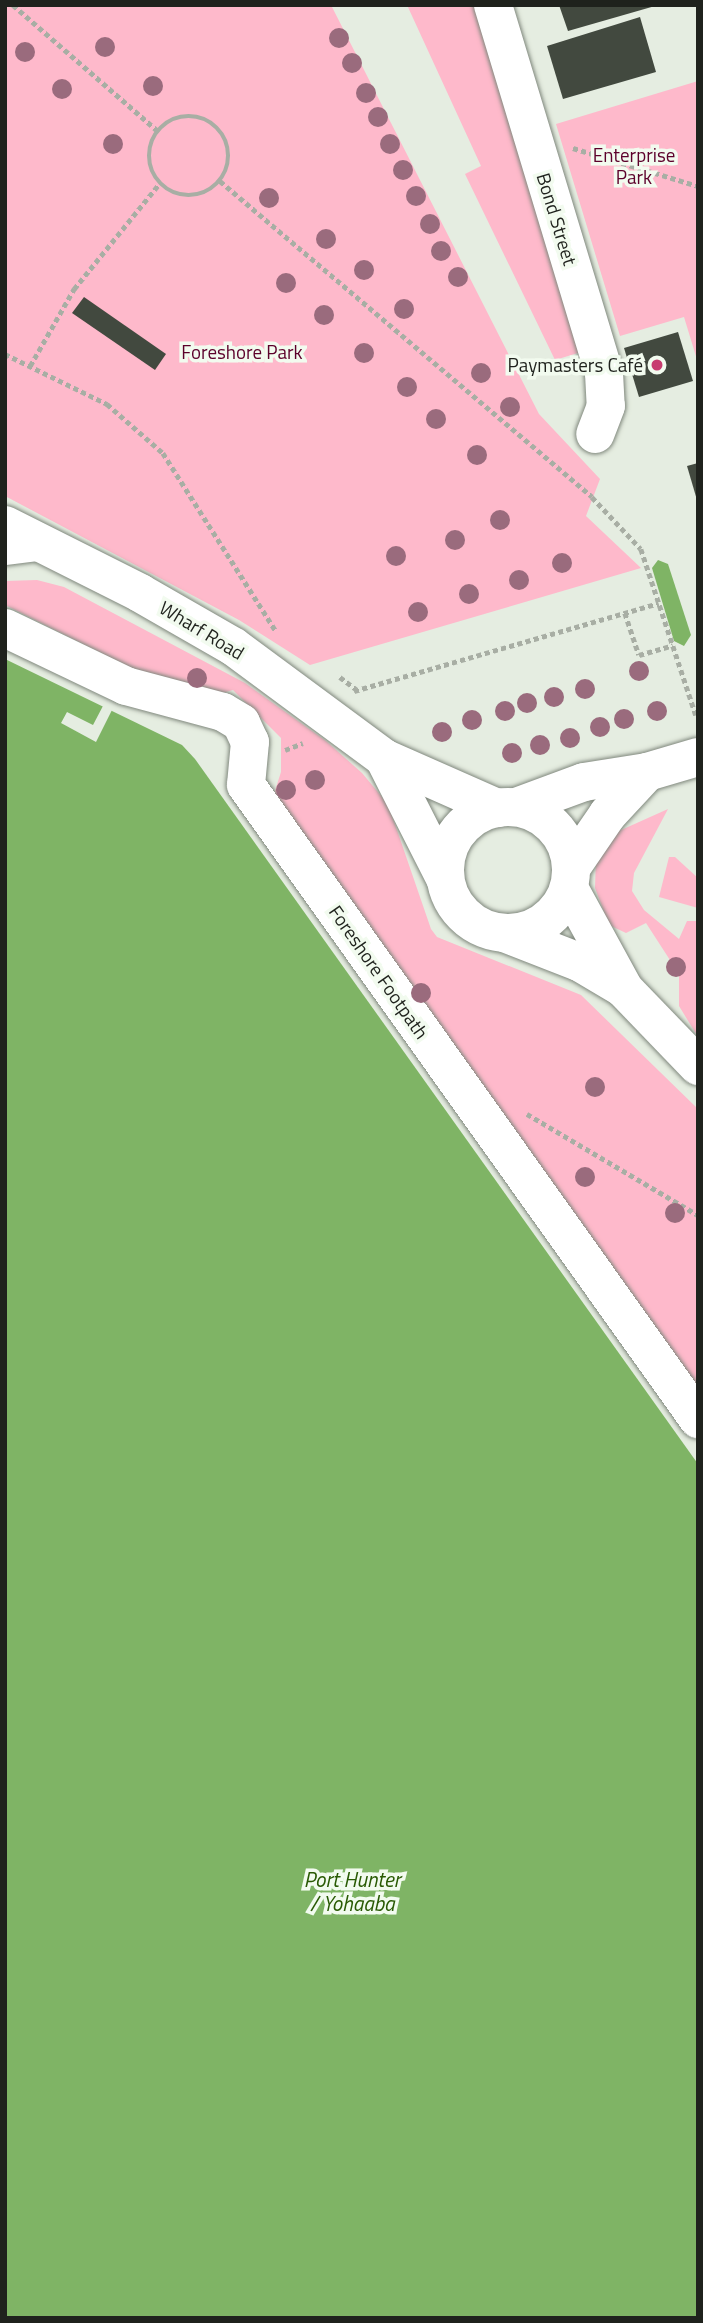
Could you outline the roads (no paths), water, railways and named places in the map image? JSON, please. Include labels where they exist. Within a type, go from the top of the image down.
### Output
[{"type":"street","name":"Bond Street","points":[[493,5],[604,373],[606,406],[595,434]]},
{"type":"street","name":"Wharf Road","points":[[5,525],[234,647],[384,758],[506,808]]},
{"type":"street","name":"Foreshore Footpath","points":[[5,628],[126,686],[223,712],[241,723],[250,742],[246,785],[698,1419]]},
{"type":"street","points":[[698,757],[647,772],[584,782],[475,816],[457,832],[446,854],[445,878],[449,895],[473,923],[557,952],[624,989],[698,1066]]},
{"type":"street","name":"Wharf Road","points":[[384,758],[445,878]]},
{"type":"street","points":[[507,934],[534,929],[556,912],[570,878],[608,814],[647,772]]},
{"type":"street","points":[[506,808],[537,814],[554,827],[566,846],[570,878],[624,989]]},
{"type":"lane","points":[[5,555],[51,549]]},
{"type":"water","points":[[658,560],[668,564],[691,635],[684,646],[674,641],[652,568]]},
{"type":"water","name":"Port Hunter / Yohaaba","points":[[5,659],[182,745],[195,759],[698,1464],[698,2318],[5,2318]]},
{"type":"place","name":"Paymasters Café","points":[[657,365]]},
{"type":"park label","name":"Enterprise Park","points":[[634,166]]},
{"type":"park label","name":"Foreshore Park","points":[[242,352]]}]
